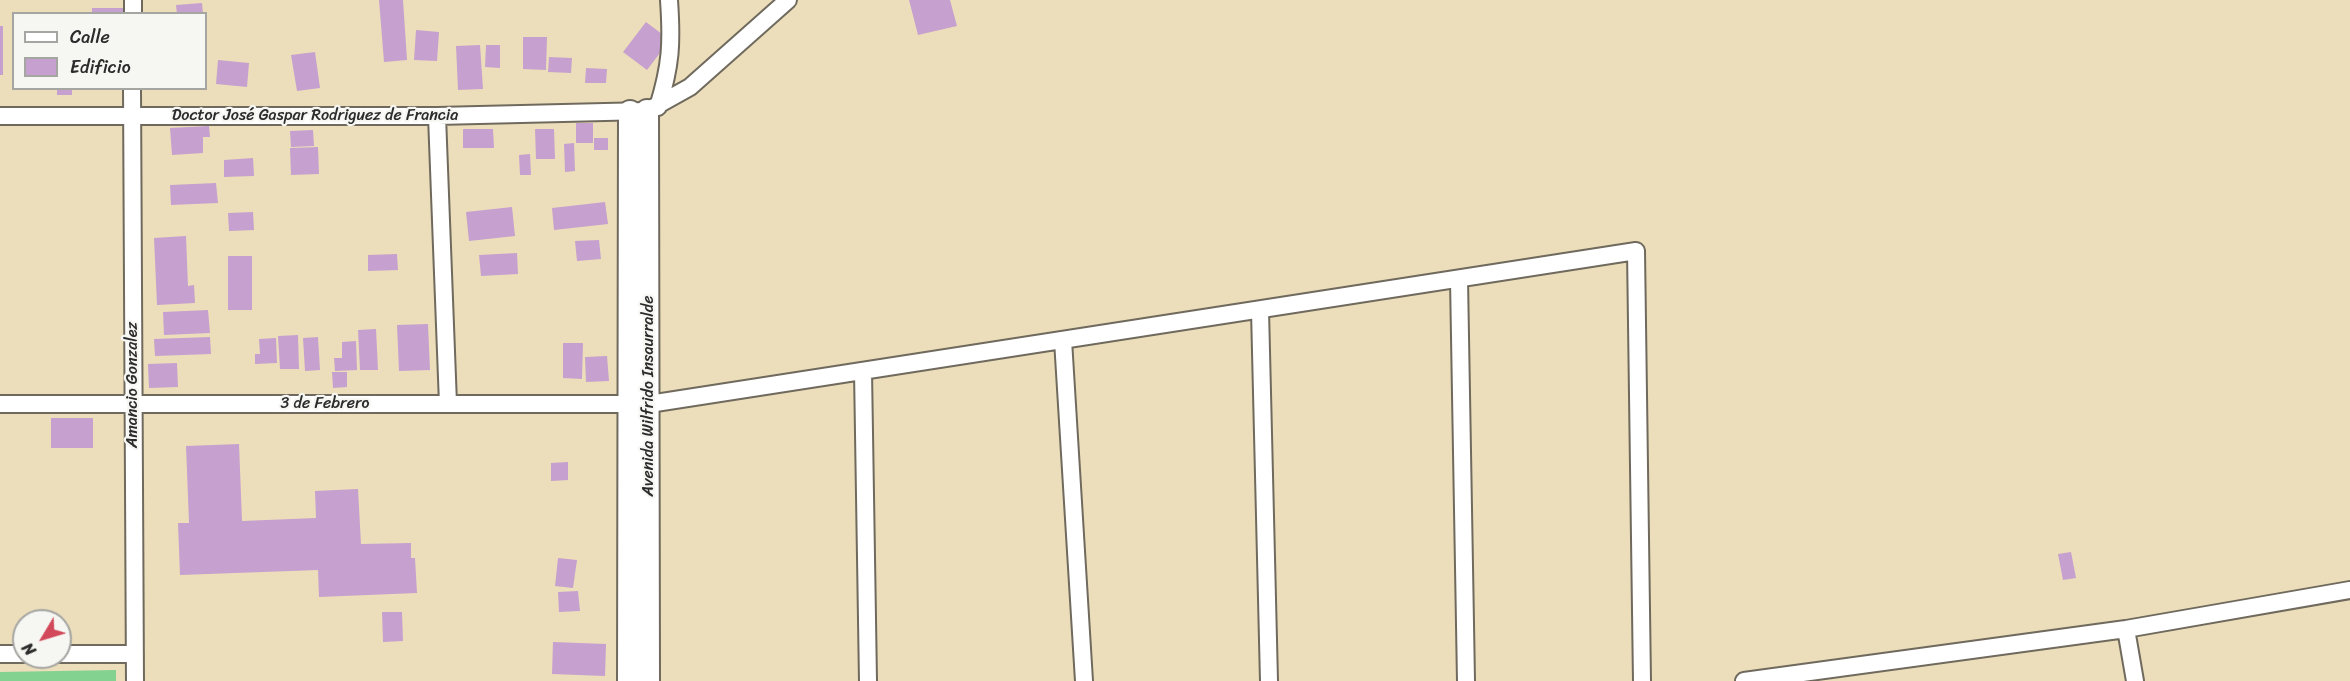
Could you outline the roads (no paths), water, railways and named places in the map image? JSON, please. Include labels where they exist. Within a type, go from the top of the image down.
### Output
[{"type":"street","points":[[645,110],[668,75],[672,48],[669,0]]},
{"type":"street","points":[[645,110],[690,87],[788,0]]},
{"type":"street","name":"Amancio Gonzalez","points":[[132,90],[135,681]]},
{"type":"street","name":"Doctor José Gaspar Rodriguez de Francia","points":[[0,116],[437,116],[645,110]]},
{"type":"street","name":"Avenida Wilfrido Insaurralde","points":[[629,681],[639,404],[645,110]]},
{"type":"street","points":[[437,116],[448,404]]},
{"type":"street","name":"3 de Febrero","points":[[0,404],[639,404],[1636,251],[1642,681]]},
{"type":"street","points":[[1459,279],[1466,681]]},
{"type":"street","points":[[1260,310],[1269,681]]},
{"type":"street","points":[[1063,340],[1083,681]]},
{"type":"street","points":[[863,371],[868,681]]},
{"type":"street","name":"Avenida Wilfrido Insaurralde","points":[[639,404],[648,681]]},
{"type":"street","points":[[1744,681],[2126,629],[2350,590]]},
{"type":"street","points":[[2126,629],[2135,681]]},
{"type":"street","points":[[72,654],[135,654]]}]
